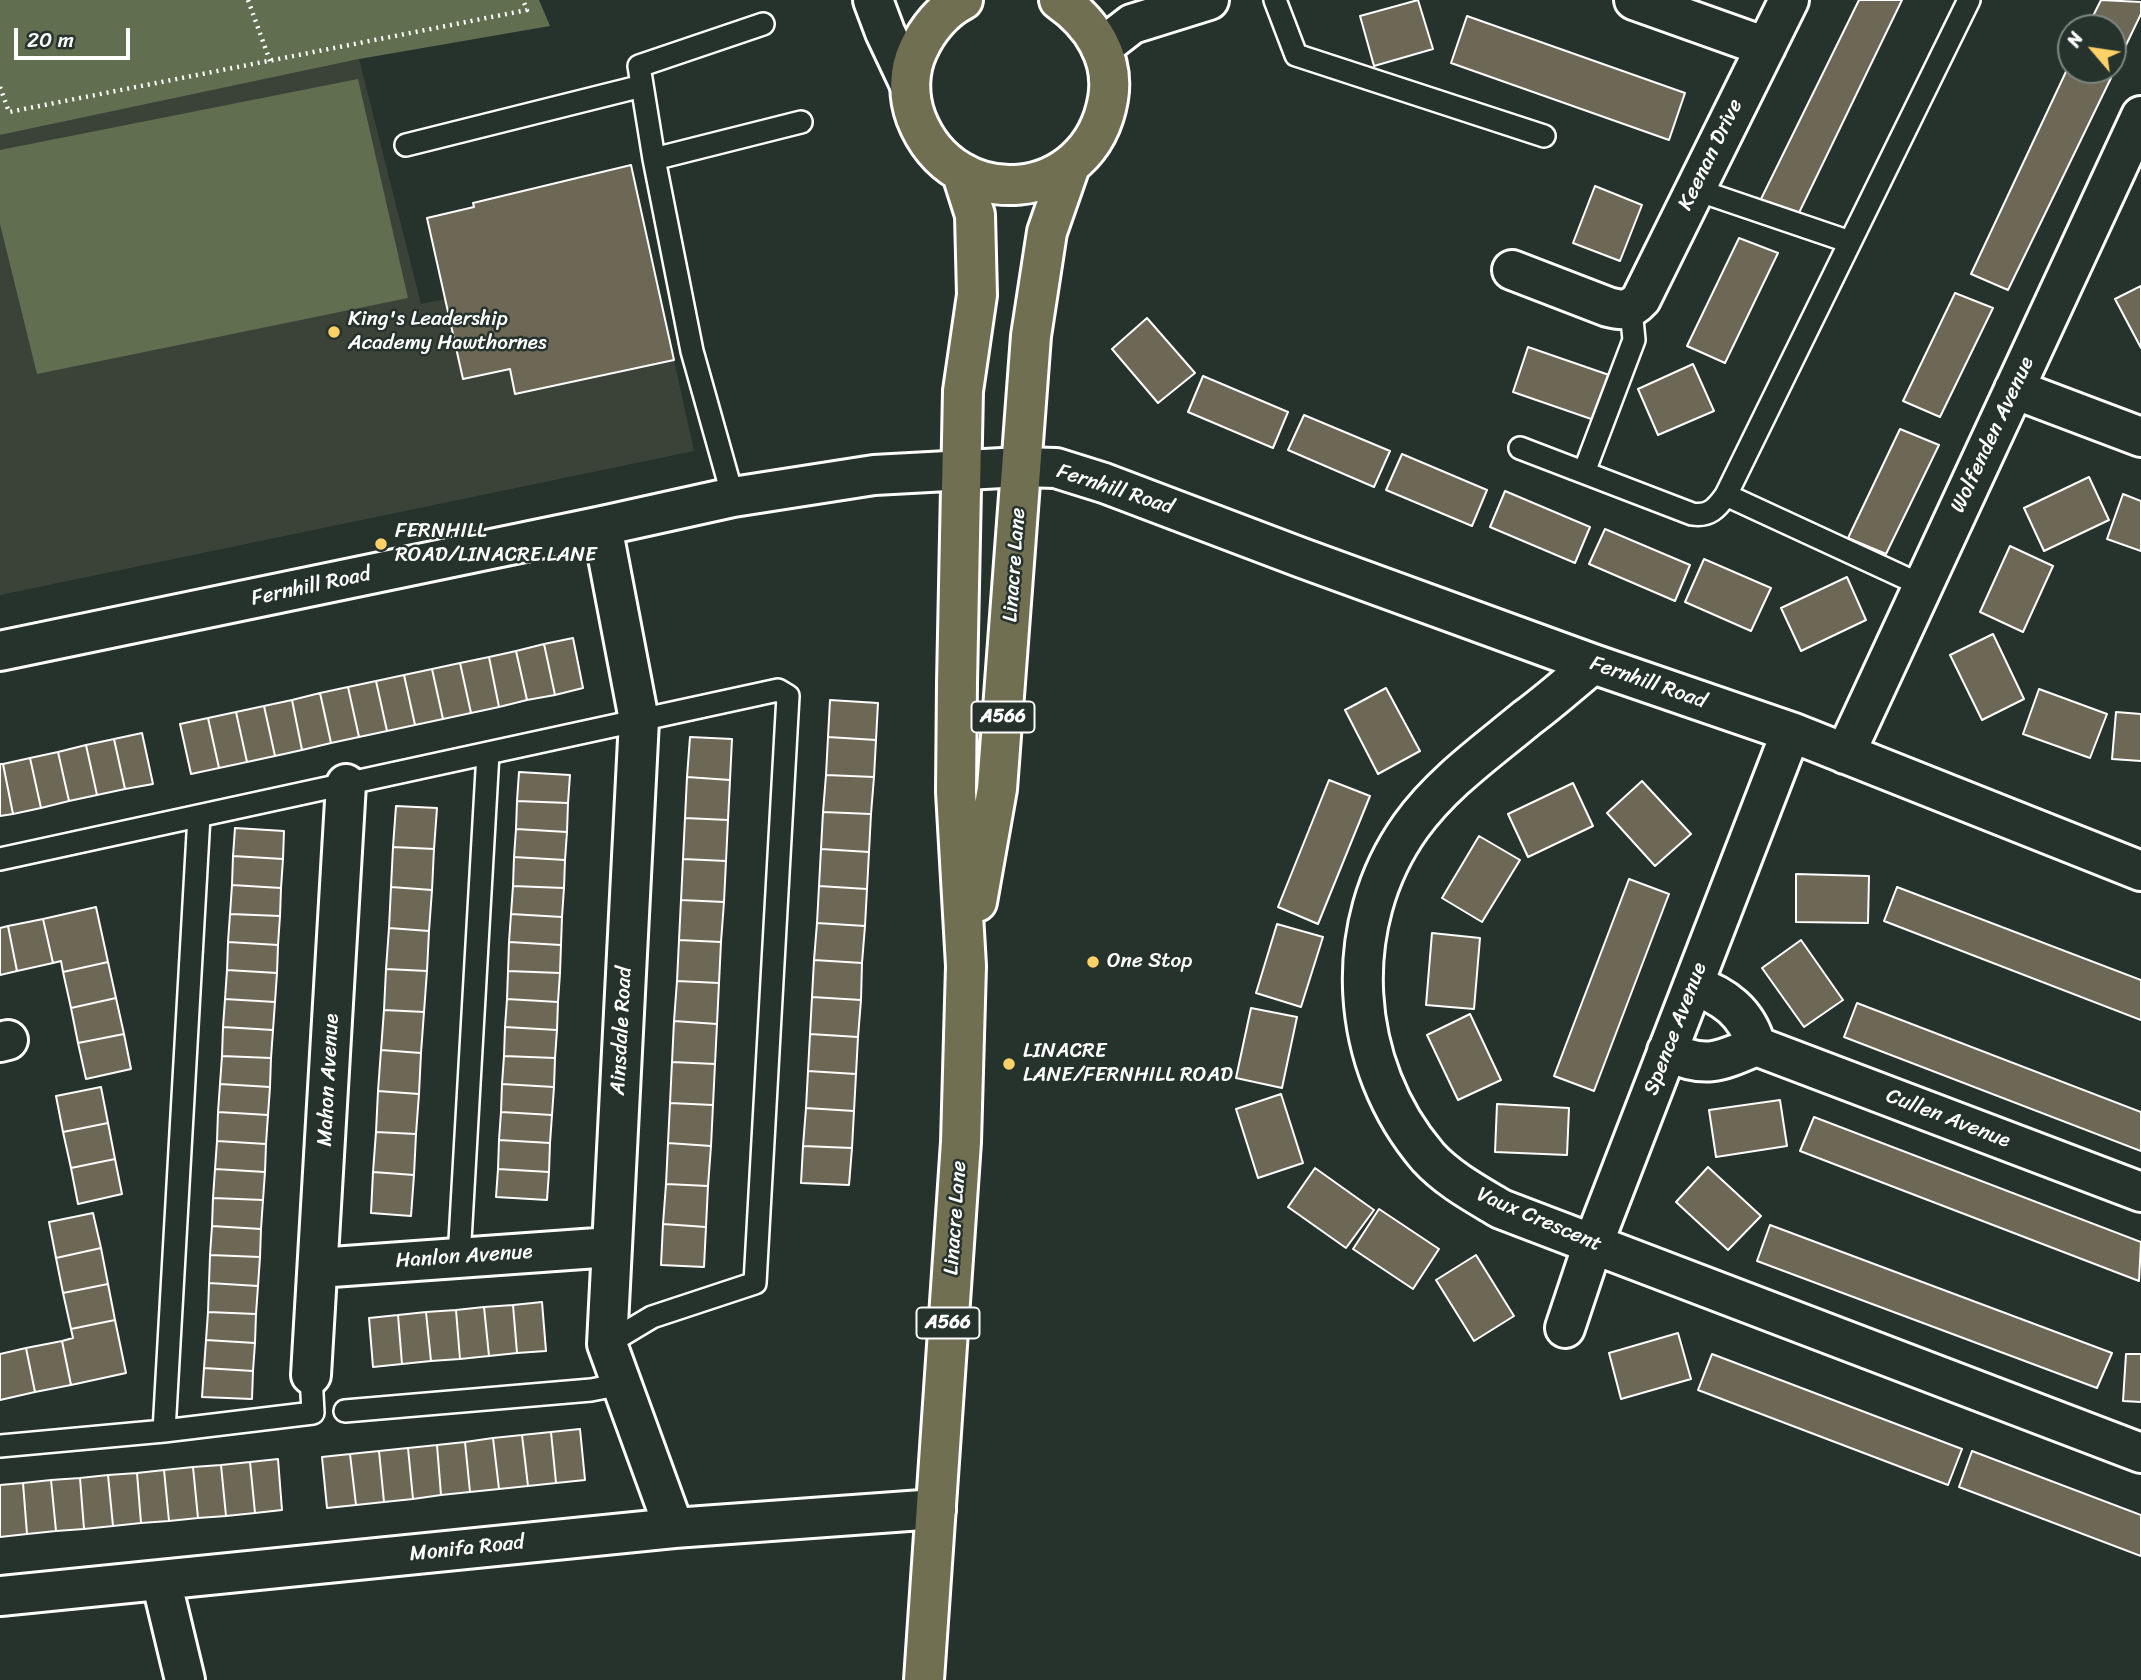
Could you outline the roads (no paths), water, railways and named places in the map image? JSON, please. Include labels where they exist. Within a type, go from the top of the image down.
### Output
[{"type":"main road","points":[[963,0],[952,6],[925,34],[913,61],[910,85],[912,107],[924,137],[940,158],[962,174],[985,183],[1010,186],[1046,179],[1070,166],[1088,148],[1105,118],[1110,88],[1106,59],[1087,23],[1059,0]]},
{"type":"main road","points":[[1095,0],[1099,44]]},
{"type":"main road","name":"Linacre Lane","points":[[966,965],[997,789],[1031,336],[1047,232],[1070,166]]},
{"type":"main road","name":"Linacre Lane","points":[[923,1680],[961,1142],[966,965],[956,792],[961,471],[963,391],[977,295],[975,215],[962,174]]},
{"type":"street","points":[[873,0],[910,85]]},
{"type":"street","points":[[1099,44],[1132,24],[1209,0]]},
{"type":"street","points":[[1634,0],[1766,47]]},
{"type":"street","name":"Keenan Drive","points":[[1631,309],[1641,299],[1788,0]]},
{"type":"street","name":"Wolfenden Avenue","points":[[1845,754],[2141,116]]},
{"type":"street","points":[[1512,270],[1608,307],[1631,309]]},
{"type":"street","points":[[2014,388],[2141,437]]},
{"type":"street","name":"Fernhill Road","points":[[0,651],[733,497],[874,475],[1021,467],[1056,468],[1104,482],[1302,558],[1593,664],[1791,732],[2141,871]]},
{"type":"street","name":"Ainsdale Road","points":[[602,526],[639,720],[607,1344],[674,1528]]},
{"type":"street","name":"Vaux Crescent","points":[[1593,664],[1470,763],[1438,794],[1396,848],[1372,907],[1362,975],[1363,1006],[1372,1053],[1400,1119],[1430,1159],[1462,1186],[1502,1209],[2141,1453]]},
{"type":"street","name":"Spence Avenue","points":[[1565,1328],[1593,1244],[1791,732]]},
{"type":"street","name":"Mahon Avenue","points":[[311,1376],[346,784]]},
{"type":"street","points":[[1667,1051],[1703,1062],[1721,1061],[1756,1046],[1752,1032],[1729,1002],[1716,993],[1693,985]]},
{"type":"street","name":"Cullen Avenue","points":[[1756,1046],[2141,1192]]},
{"type":"street","name":"Hanlon Avenue","points":[[318,1268],[611,1247]]},
{"type":"street","name":"Monifa Road","points":[[0,1596],[674,1528],[936,1509]]},
{"type":"street","points":[[161,1580],[185,1680]]},
{"type":"lane","points":[[1275,0],[1296,55],[1545,136]]},
{"type":"lane","points":[[1520,448],[1700,515],[1717,508],[1726,495],[1969,0]]},
{"type":"lane","points":[[733,497],[692,351],[654,159],[639,66],[763,24]]},
{"type":"lane","points":[[407,145],[642,86]]},
{"type":"lane","points":[[654,159],[801,122]]},
{"type":"lane","points":[[1694,189],[1850,242]]},
{"type":"lane","points":[[1584,472],[1634,340],[1631,309]]},
{"type":"lane","points":[[1726,495],[1923,586]]},
{"type":"lane","points":[[0,859],[778,690],[788,696],[755,1283],[652,1317],[607,1344]]},
{"type":"lane","points":[[459,1258],[488,754]]},
{"type":"lane","points":[[164,1431],[199,816]]},
{"type":"lane","points":[[0,1446],[164,1431],[313,1413],[311,1376]]},
{"type":"lane","points":[[345,1411],[591,1390],[622,1384]]},
{"type":"place","name":"King's Leadership Academy Hawthornes","points":[[334,332]]},
{"type":"place","name":"FERNHILL ROAD/LINACRE LANE","points":[[381,544]]},
{"type":"place","name":"One Stop","points":[[1093,962]]},
{"type":"place","name":"LINACRE LANE/FERNHILL ROAD","points":[[1009,1064]]}]
